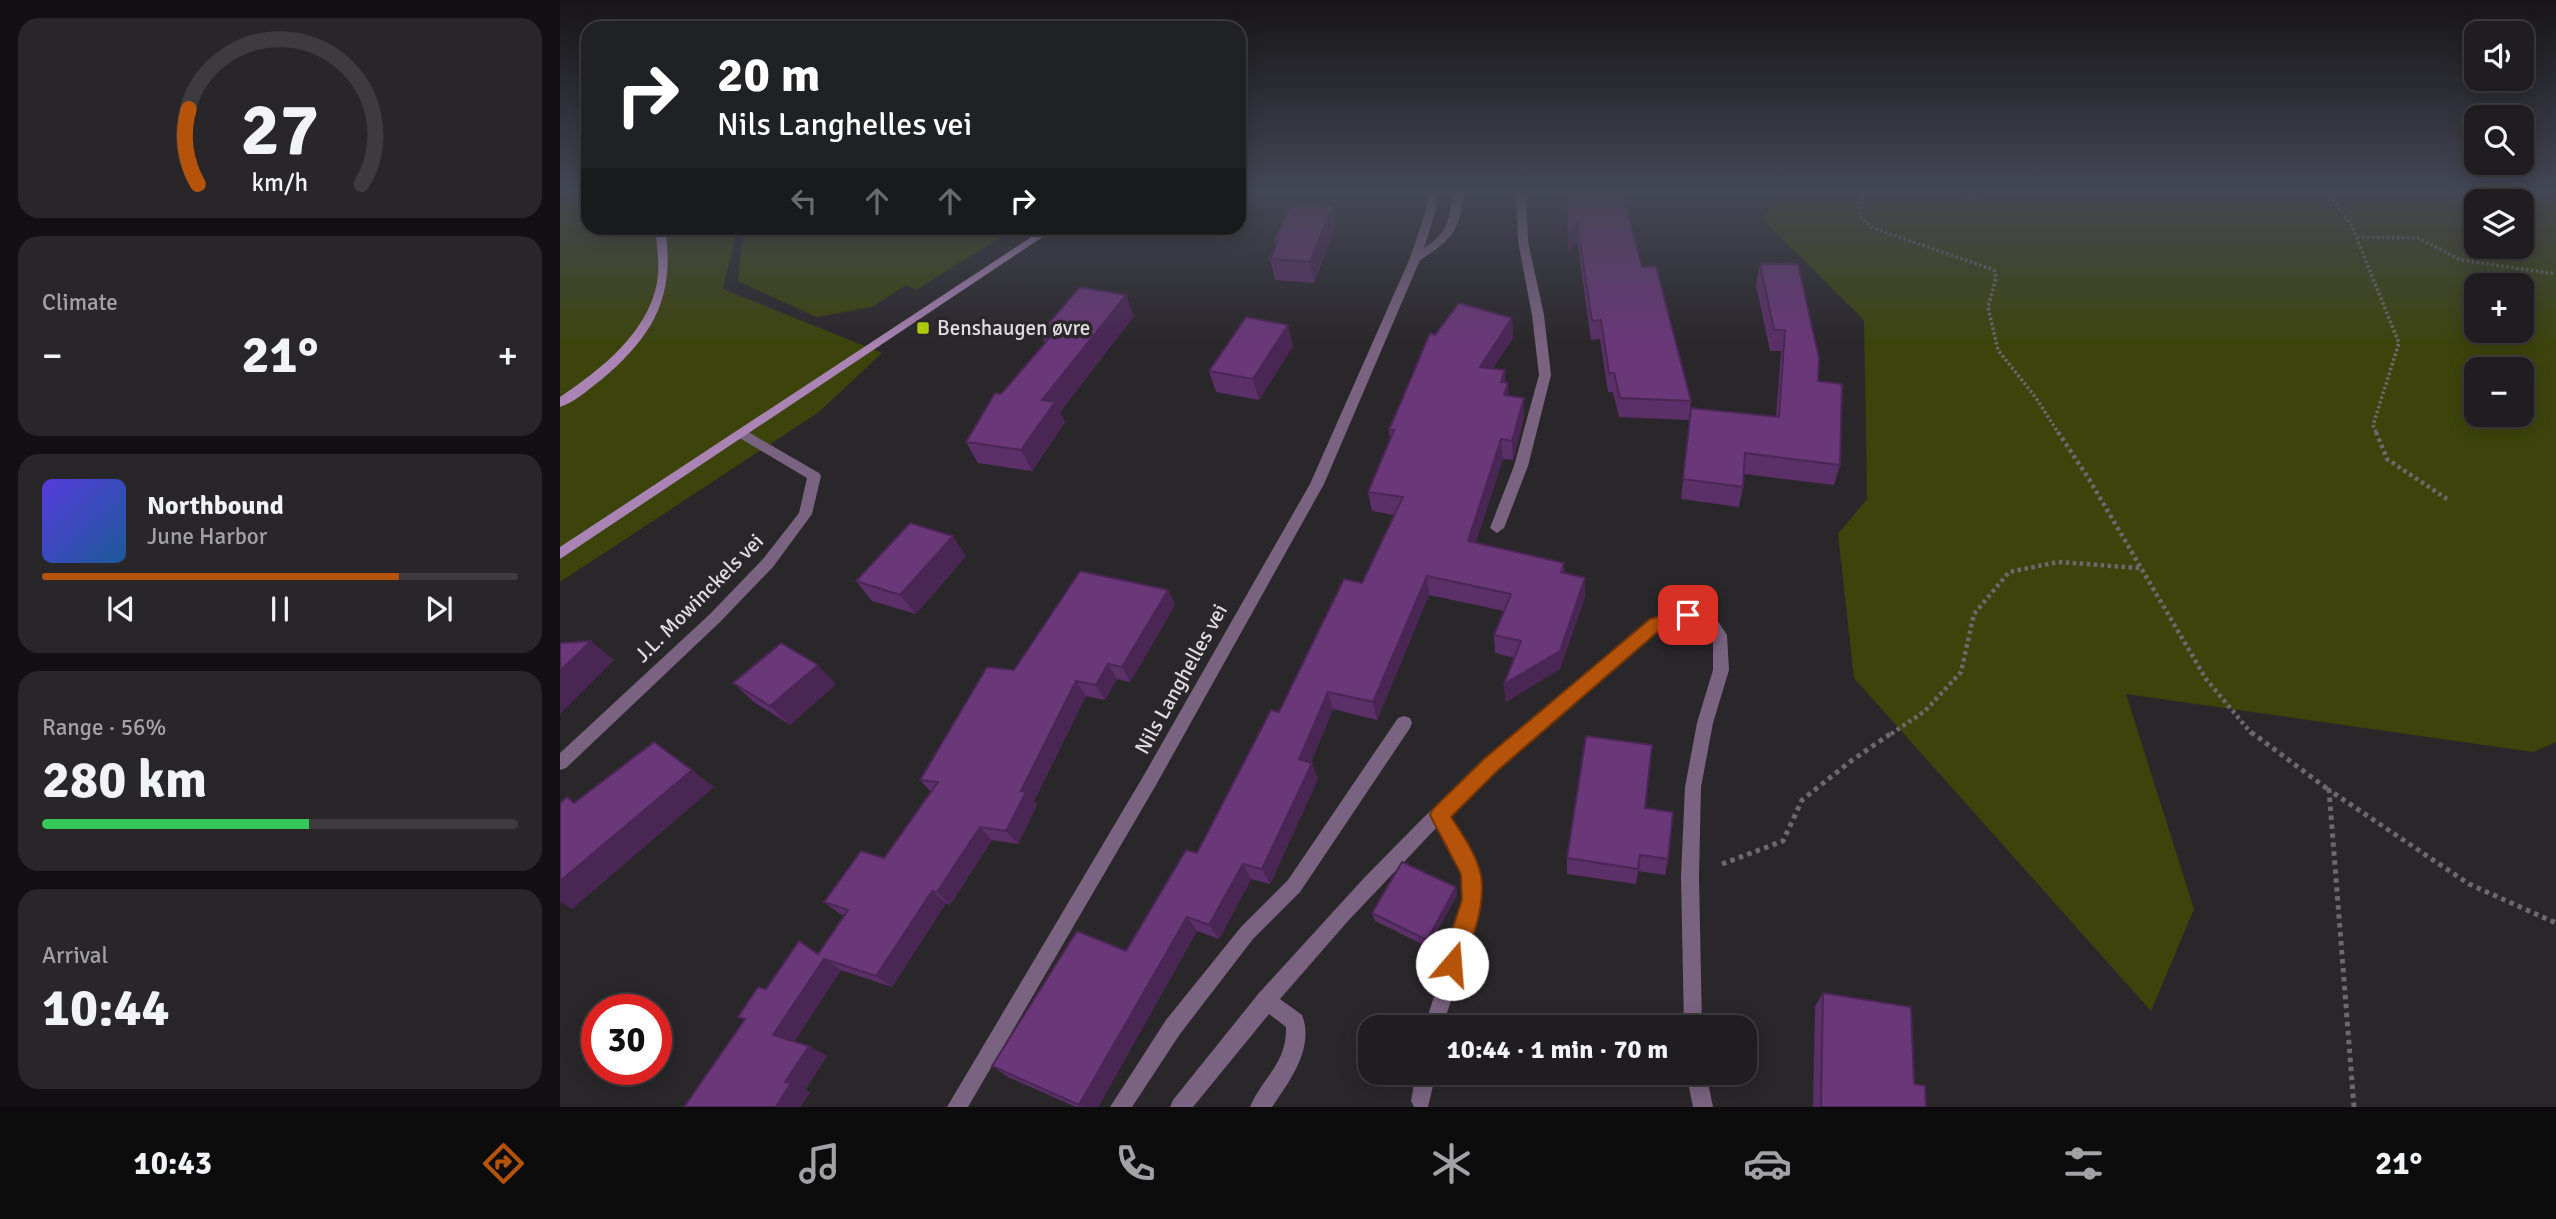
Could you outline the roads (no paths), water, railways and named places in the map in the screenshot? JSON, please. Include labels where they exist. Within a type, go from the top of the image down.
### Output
[{"type":"main road","points":[[560,402],[608,368],[648,318],[661,291],[662,244]]},
{"type":"main road","points":[[560,554],[1028,244]]},
{"type":"street","name":"Nils Langhelles vei","points":[[957,1107],[1150,780],[1317,484],[1420,244]]},
{"type":"street","points":[[1415,258],[1440,244]]},
{"type":"street","points":[[1497,528],[1521,466],[1545,375],[1538,315],[1524,244]]},
{"type":"street","name":"J.L. Mowinckels vei","points":[[560,763],[715,618],[768,562],[805,514],[814,476],[743,434]]},
{"type":"street","points":[[1180,1107],[1266,1000],[1400,853],[1491,765],[1656,624],[1688,615],[1702,617],[1712,624],[1720,635],[1721,670],[1705,723],[1693,787],[1690,876],[1693,1015]]},
{"type":"street","points":[[1120,1107],[1173,1027],[1247,933],[1301,877],[1404,723]]},
{"type":"street","points":[[1438,1015],[1472,900],[1471,874],[1440,815]]},
{"type":"street","points":[[1260,1107],[1287,1068],[1297,1042],[1295,1022],[1266,1000]]},
{"type":"street","points":[[1420,1101],[1423,1085]]},
{"type":"street","points":[[1698,1085],[1703,1107]]},
{"type":"place","name":"Benshaugen øvre","points":[[923,328]]}]
